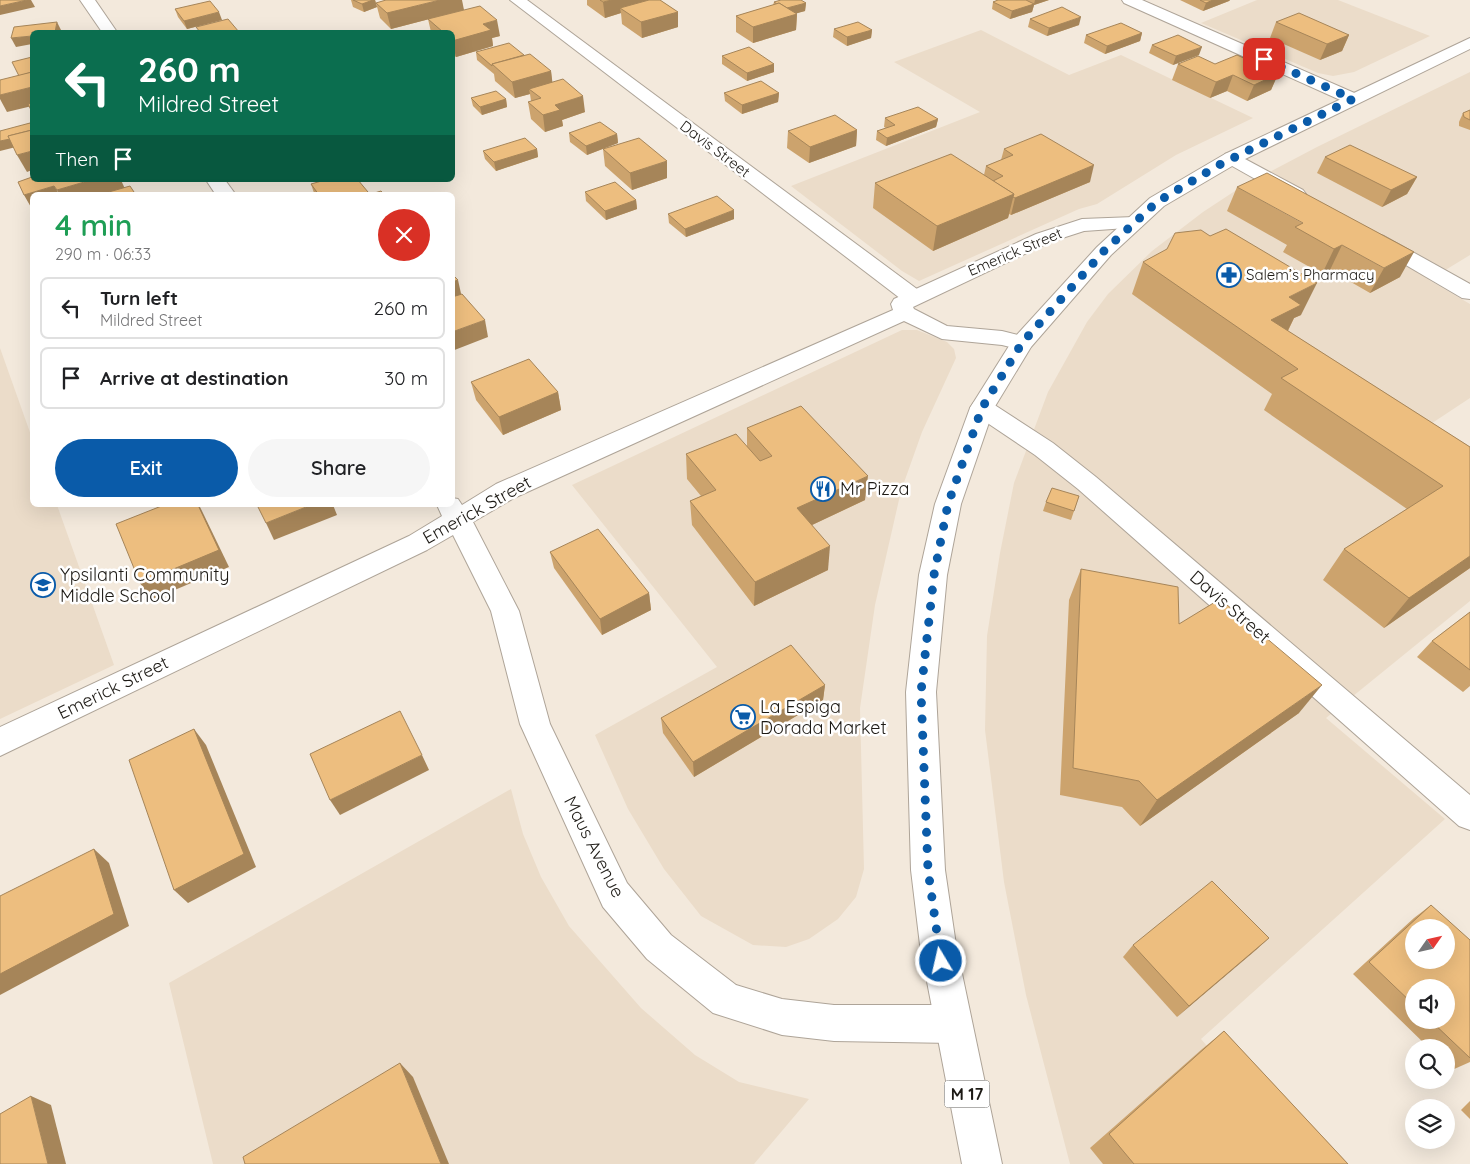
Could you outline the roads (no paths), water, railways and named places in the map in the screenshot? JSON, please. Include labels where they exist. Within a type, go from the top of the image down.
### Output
[{"type":"street","points":[[87,0],[109,30]]},
{"type":"street","name":"Davis Street","points":[[517,0],[942,332],[1002,338],[1022,343]]},
{"type":"street","points":[[1129,0],[1353,99]]},
{"type":"street","name":"M 17","points":[[982,1164],[938,945],[928,870],[921,692],[934,575],[948,504],[982,408],[1022,343],[1104,251],[1157,202],[1186,183],[1232,158],[1470,43]]},
{"type":"street","points":[[1232,158],[1314,204]]},
{"type":"street","name":"Emerick Street","points":[[0,742],[418,543],[453,512],[505,491],[906,305],[1043,238],[1082,225],[1134,222]]},
{"type":"street","points":[[1364,233],[1470,293]]},
{"type":"street","name":"Davis Street","points":[[982,408],[1044,449],[1087,483],[1470,815]]},
{"type":"street","name":"Maus Avenue","points":[[453,512],[506,611],[535,724],[615,896],[660,947],[726,1000],[782,1017],[834,1023],[953,1024]]},
{"type":"place","name":"Salem’s Pharmacy","points":[[1229,275]]},
{"type":"place","name":"Mr Pizza","points":[[823,489]]},
{"type":"place","name":"Ypsilanti Community Middle School","points":[[43,585]]},
{"type":"place","name":"La Espiga Dorada Market","points":[[743,717]]}]
